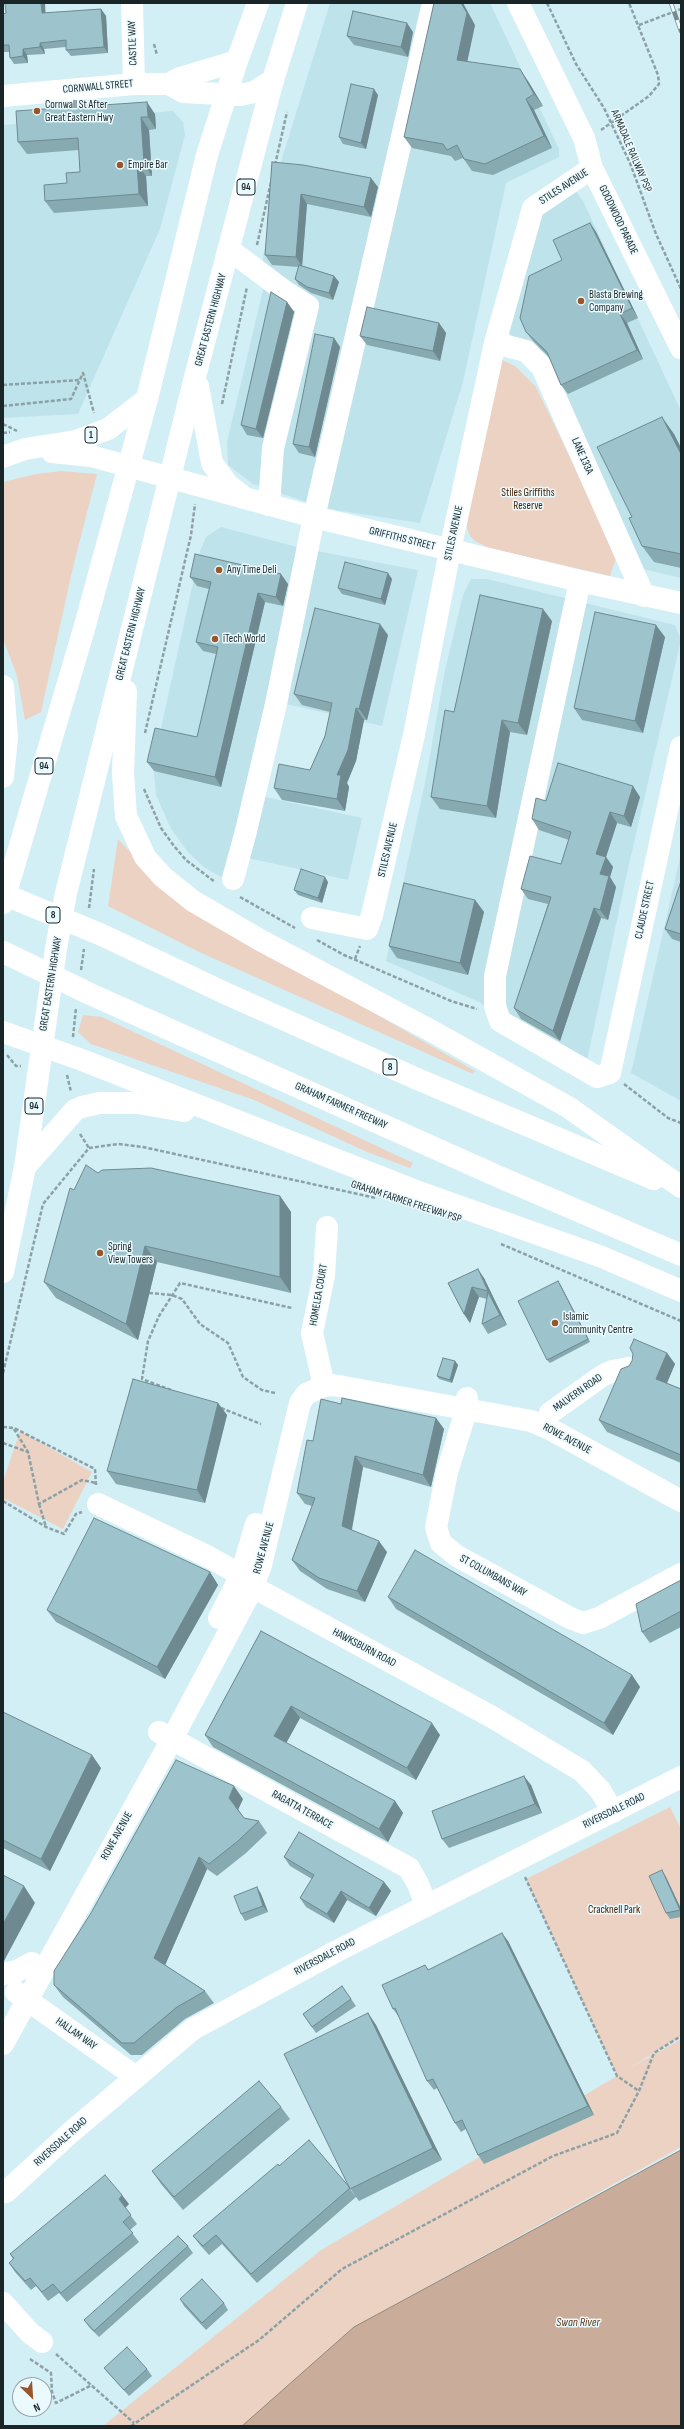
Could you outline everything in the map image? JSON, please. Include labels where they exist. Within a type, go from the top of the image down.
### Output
[{"type":"main road","name":"CASTLE WAY","points":[[132,3],[134,84]]},
{"type":"main road","name":"94","points":[[3,903],[84,629],[147,399],[207,155],[237,61],[258,3]]},
{"type":"main road","name":"GREAT EASTERN HIGHWAY","points":[[3,1272],[25,1167],[42,1045],[66,893],[171,478],[196,373],[230,250],[273,80],[297,3]]},
{"type":"main road","points":[[233,879],[274,712],[314,518],[433,3]]},
{"type":"main road","name":"GOODWOOD PARADE","points":[[518,3],[584,138],[592,168],[681,348]]},
{"type":"main road","name":"CORNWALL STREET","points":[[3,96],[134,84],[169,84],[180,78],[237,61]]},
{"type":"main road","name":"CORNWALL STREET","points":[[169,84],[183,92],[240,95],[254,92],[273,80]]},
{"type":"main road","name":"STILES AVENUE","points":[[312,918],[367,929],[374,908],[414,735],[450,550],[495,342],[533,208],[592,168]]},
{"type":"main road","points":[[230,250],[282,290],[308,306],[273,448],[269,505]]},
{"type":"main road","name":"LANE 133A","points":[[495,342],[526,351],[542,367],[644,596]]},
{"type":"main road","points":[[196,373],[203,424],[212,463],[228,485],[245,498]]},
{"type":"main road","name":"1","points":[[18,438],[76,441],[108,428],[147,399]]},
{"type":"main road","name":"1","points":[[3,457],[18,438]]},
{"type":"main road","name":"1","points":[[18,438],[171,478]]},
{"type":"main road","name":"GRIFFITHS STREET","points":[[171,478],[314,518],[644,596],[681,603]]},
{"type":"main road","points":[[580,581],[495,976],[496,1006],[500,1021],[597,1077],[610,1074]]},
{"type":"main road","points":[[128,646],[123,774],[126,816],[145,857],[163,878],[193,901],[260,940],[428,1028],[568,1107],[681,1188]]},
{"type":"main road","points":[[3,686],[7,738],[3,777]]},
{"type":"main road","name":"CLAUDE STREET","points":[[610,1074],[681,747]]},
{"type":"main road","name":"8","points":[[3,894],[102,935],[227,994],[415,1078],[681,1188]]},
{"type":"main road","name":"GRAHAM FARMER FREEWAY","points":[[3,952],[90,994],[497,1176],[681,1255]]},
{"type":"main road","points":[[3,1032],[42,1045],[416,1191],[602,1257],[681,1291]]},
{"type":"main road","points":[[25,1167],[75,1110],[99,1103],[138,1103],[231,1119]]},
{"type":"main road","name":"HOMELEA COURT","points":[[322,1379],[312,1333],[324,1275],[327,1227]]},
{"type":"main road","name":"MALVERN ROAD","points":[[550,1413],[602,1376],[612,1371],[629,1368]]},
{"type":"main road","name":"ROWE AVENUE","points":[[3,2044],[15,1989],[32,1963],[166,1736],[247,1581],[261,1565],[300,1403],[306,1394],[322,1379],[336,1371],[348,1373],[531,1421],[550,1429],[681,1501]]},
{"type":"main road","name":"ROWE AVENUE","points":[[466,1404],[550,1413],[681,1486]]},
{"type":"main road","name":"ST COLUMBANS WAY","points":[[466,1404],[447,1472],[436,1526],[441,1543],[457,1556],[570,1618],[583,1623],[599,1618],[681,1574]]},
{"type":"main road","name":"HAWKSBURN ROAD","points":[[97,1494],[247,1581],[492,1717],[582,1771],[600,1790],[613,1812]]},
{"type":"main road","name":"ROWE AVENUE","points":[[3,2014],[15,1989],[166,1736]]},
{"type":"main road","name":"RAGATTA TERRACE","points":[[166,1736],[409,1868],[418,1884],[426,1905]]},
{"type":"main road","name":"RIVERSDALE ROAD","points":[[6,2192],[70,2133],[193,2029],[516,1858],[613,1812],[681,1777]]},
{"type":"main road","name":"HALLAM WAY","points":[[15,1989],[136,2077]]},
{"type":"main road","points":[[3,2303],[30,2333],[42,2342]]},
{"type":"path","name":"ARMADALE RAILWAY PSP","points":[[547,3],[576,64],[612,124],[630,163],[656,234],[681,289]]},
{"type":"path","points":[[584,138],[612,124],[649,96],[659,84],[658,75],[629,3]]},
{"type":"path","points":[[639,25],[681,9]]},
{"type":"path","points":[[275,166],[287,111]]},
{"type":"path","points":[[220,411],[273,174]]},
{"type":"path","points":[[3,406],[71,399],[83,373],[95,418]]},
{"type":"path","points":[[3,385],[80,380]]},
{"type":"path","points":[[3,424],[18,438]]},
{"type":"path","points":[[3,433],[18,438]]},
{"type":"path","points":[[610,1074],[668,1118],[681,1124]]},
{"type":"path","name":"GRAHAM FARMER FREEWAY PSP","points":[[3,1373],[43,1204],[89,1148],[118,1144],[143,1147],[340,1188],[381,1200]]},
{"type":"path","points":[[496,1241],[599,1288],[681,1321]]},
{"type":"path","points":[[179,1393],[142,1379],[148,1341],[172,1295],[180,1283],[292,1308]]},
{"type":"path","points":[[149,1293],[172,1295],[182,1299],[200,1324],[228,1343],[243,1377],[262,1390],[275,1393]]},
{"type":"path","points":[[217,1407],[262,1424]]},
{"type":"path","points":[[3,1427],[14,1428],[94,1469],[97,1494]]},
{"type":"path","points":[[14,1428],[28,1452],[39,1504],[46,1527]]},
{"type":"path","points":[[3,1443],[28,1452]]},
{"type":"path","points":[[39,1504],[82,1480],[97,1494]]},
{"type":"path","points":[[3,1501],[46,1527],[64,1534],[76,1514],[97,1494]]},
{"type":"path","points":[[516,1858],[617,2076],[639,2091]]},
{"type":"path","points":[[131,2426],[259,2340],[342,2269],[553,2156],[617,2133],[639,2091],[654,2052],[681,2036]]},
{"type":"path","points":[[42,2342],[134,2423]]},
{"type":"path","points":[[24,2355],[51,2373],[52,2392],[56,2403],[92,2385]]},
{"type":"shaded area","points":[[330,3],[490,3],[559,149],[559,157],[506,183],[463,382],[420,523],[328,509],[253,484],[228,465],[227,442],[263,290],[263,257],[280,165]]},
{"type":"shaded area","points":[[173,111],[183,122],[185,135],[160,229],[78,414],[3,418],[3,125]]},
{"type":"shaded area","points":[[576,191],[583,201],[681,411],[681,578],[643,569],[513,337],[508,332],[534,225],[546,209]]},
{"type":"shaded area","points":[[221,527],[301,548],[418,570],[382,726],[282,703],[261,796],[362,818],[348,880],[248,858],[241,888],[205,868],[188,852],[171,829],[156,795],[153,764],[200,551],[206,537]]},
{"type":"shaded area","points":[[471,579],[487,579],[675,625],[681,640],[627,873],[586,1065],[511,1024],[479,1002],[386,961],[425,783],[445,670],[463,595]]},
{"type":"shaded area","points":[[681,853],[681,1101],[631,1073]]},
{"type":"green space","name":"Stiles Griffiths Reserve","points":[[502,360],[515,366],[536,387],[614,549],[616,558],[610,576],[489,548],[475,541],[470,536],[467,528],[468,511]]},
{"type":"green space","points":[[61,471],[97,474],[73,567],[41,712],[25,720],[17,676],[3,639],[3,482],[36,474]]},
{"type":"green space","points":[[118,839],[165,889],[308,975],[475,1071],[473,1074],[199,952],[108,906]]},
{"type":"green space","points":[[83,1015],[102,1017],[413,1163],[410,1168],[367,1152],[254,1100],[91,1044],[78,1032]]},
{"type":"green space","points":[[20,1431],[92,1472],[63,1529],[3,1498],[3,1481]]},
{"type":"green space","name":"Cracknell Park","points":[[670,1807],[681,1829],[681,2036],[628,2069],[681,2039],[681,2147],[354,2327],[242,2426],[103,2426],[321,2250],[617,2076],[526,1879]]},
{"type":"water","name":"Swan River","points":[[681,2150],[681,2426],[242,2426],[354,2327]]},
{"type":"building","points":[[5,3],[41,3],[42,13],[101,9],[104,47],[66,50],[66,40],[40,43],[40,47],[23,49],[23,56],[10,58],[9,45],[3,45],[3,14],[6,13]]},
{"type":"building","points":[[434,3],[461,3],[467,13],[457,60],[520,69],[534,94],[526,99],[544,136],[485,164],[464,159],[457,145],[447,150],[443,144],[404,137]]},
{"type":"building","points":[[353,11],[407,23],[401,47],[347,36]]},
{"type":"building","points":[[351,84],[374,89],[361,143],[339,137]]},
{"type":"building","name":"Empire Bar","points":[[147,102],[148,117],[141,117],[144,164],[137,164],[139,194],[45,201],[44,185],[67,183],[66,173],[80,172],[78,138],[18,142],[16,111]]},
{"type":"building","points":[[272,162],[303,165],[371,178],[364,207],[301,194],[296,257],[265,255]]},
{"type":"building","name":"Blasta Brewing Company","points":[[590,223],[632,308],[620,314],[637,350],[561,385],[547,352],[526,332],[520,318],[529,276],[562,260],[553,240]]},
{"type":"building","points":[[299,265],[334,276],[329,293],[307,287],[295,279]]},
{"type":"building","points":[[271,292],[287,302],[256,429],[241,425]]},
{"type":"building","points":[[367,307],[439,323],[433,351],[360,336]]},
{"type":"building","points":[[315,334],[334,338],[309,447],[293,444]]},
{"type":"building","points":[[662,417],[681,454],[681,554],[642,546],[629,518],[632,517],[597,447]]},
{"type":"building","points":[[195,554],[281,574],[276,597],[258,593],[215,777],[147,762],[155,728],[197,737],[218,647],[196,642],[211,582],[190,577]]},
{"type":"building","points":[[345,562],[388,573],[381,599],[338,588]]},
{"type":"building","points":[[480,595],[543,609],[518,723],[502,720],[487,806],[431,797],[445,710],[454,712]]},
{"type":"building","points":[[315,608],[380,624],[359,709],[356,708],[348,750],[337,775],[341,775],[337,799],[274,788],[279,764],[310,770],[325,736],[332,703],[294,694]]},
{"type":"building","points":[[595,612],[656,625],[635,721],[574,708]]},
{"type":"building","points":[[558,763],[633,786],[624,816],[610,812],[596,854],[606,857],[600,874],[609,876],[600,910],[594,908],[553,1031],[514,1008],[551,897],[521,889],[530,856],[561,864],[571,832],[532,819],[536,798],[546,801]]},
{"type":"building","points":[[301,869],[325,877],[318,898],[294,890]]},
{"type":"building","points":[[681,881],[681,934],[665,929]]},
{"type":"building","points":[[404,883],[475,900],[460,963],[389,946]]},
{"type":"building","points":[[86,1165],[98,1173],[102,1170],[151,1168],[280,1196],[280,1277],[145,1246],[126,1324],[44,1282],[70,1188],[74,1190]]},
{"type":"building","points":[[478,1269],[488,1291],[472,1287],[464,1314],[448,1283]]},
{"type":"building","name":"Islamic Community Centre","points":[[558,1281],[588,1339],[547,1360],[518,1301]]},
{"type":"building","points":[[488,1292],[500,1315],[482,1324]]},
{"type":"building","points":[[634,1339],[667,1353],[656,1379],[681,1389],[681,1455],[599,1420],[621,1369],[629,1366],[632,1361],[633,1354],[630,1348]]},
{"type":"building","points":[[443,1358],[455,1361],[450,1380],[437,1376]]},
{"type":"building","points":[[133,1379],[218,1403],[197,1490],[107,1471]]},
{"type":"building","points":[[342,1398],[436,1418],[423,1475],[355,1456],[342,1526],[379,1541],[357,1591],[319,1578],[292,1560],[315,1498],[297,1493],[307,1440],[313,1441],[321,1399],[341,1404]]},
{"type":"building","points":[[94,1518],[210,1572],[157,1667],[47,1610]]},
{"type":"building","points":[[415,1550],[632,1675],[604,1723],[388,1597]]},
{"type":"building","points":[[681,1580],[681,1611],[642,1632],[636,1604]]},
{"type":"building","points":[[261,1631],[432,1723],[407,1768],[291,1706],[274,1736],[395,1801],[379,1829],[205,1735]]},
{"type":"building","points":[[3,1712],[92,1755],[41,1859],[3,1840]]},
{"type":"building","points":[[176,1760],[234,1786],[229,1798],[244,1818],[259,1821],[238,1841],[209,1864],[199,1857],[154,1958],[205,1991],[177,2007],[134,2043],[122,2043],[54,1985],[54,1971],[91,1913]]},
{"type":"building","points":[[524,1776],[535,1804],[442,1839],[432,1811]]},
{"type":"building","points":[[299,1832],[384,1882],[369,1908],[341,1891],[327,1914],[300,1898],[314,1875],[284,1857]]},
{"type":"building","points":[[662,1870],[680,1910],[666,1913],[649,1876]]},
{"type":"building","points":[[3,1875],[24,1886],[3,1924]]},
{"type":"building","points":[[257,1887],[263,1906],[241,1914],[234,1896]]},
{"type":"building","points":[[502,1933],[588,2106],[478,2155],[462,2120],[455,2123],[433,2079],[427,2081],[395,2008],[393,2009],[382,1985],[425,1965],[428,1970]]},
{"type":"building","points":[[342,1986],[351,1999],[312,2027],[303,2014]]},
{"type":"building","points":[[368,2013],[433,2148],[350,2189],[284,2054]]},
{"type":"building","points":[[259,2081],[281,2107],[174,2197],[152,2171]]},
{"type":"building","points":[[309,2140],[350,2188],[251,2274],[216,2235],[203,2246],[193,2236],[278,2164],[279,2166]]},
{"type":"building","points":[[105,2175],[122,2195],[119,2199],[131,2215],[123,2222],[133,2233],[61,2293],[53,2284],[42,2292],[30,2278],[25,2281],[9,2263],[14,2258],[10,2254]]},
{"type":"building","points":[[178,2236],[188,2246],[94,2331],[84,2320]]},
{"type":"building","points":[[202,2279],[224,2303],[202,2323],[180,2299]]},
{"type":"building","points":[[127,2347],[147,2369],[124,2390],[104,2368]]},
{"type":"railway","points":[[671,3],[681,31]]},
{"type":"place","name":"Cornwall St After Great Eastern Hwy","points":[[37,111]]},
{"type":"place","name":"Empire Bar","points":[[120,165]]},
{"type":"place","name":"Blasta Brewing Company","points":[[581,301]]},
{"type":"place","name":"Any Time Deli","points":[[219,570]]},
{"type":"place","name":"iTech World","points":[[215,639]]},
{"type":"place","name":"Spring View Towers","points":[[100,1253]]},
{"type":"place","name":"Islamic Community Centre","points":[[555,1323]]}]
